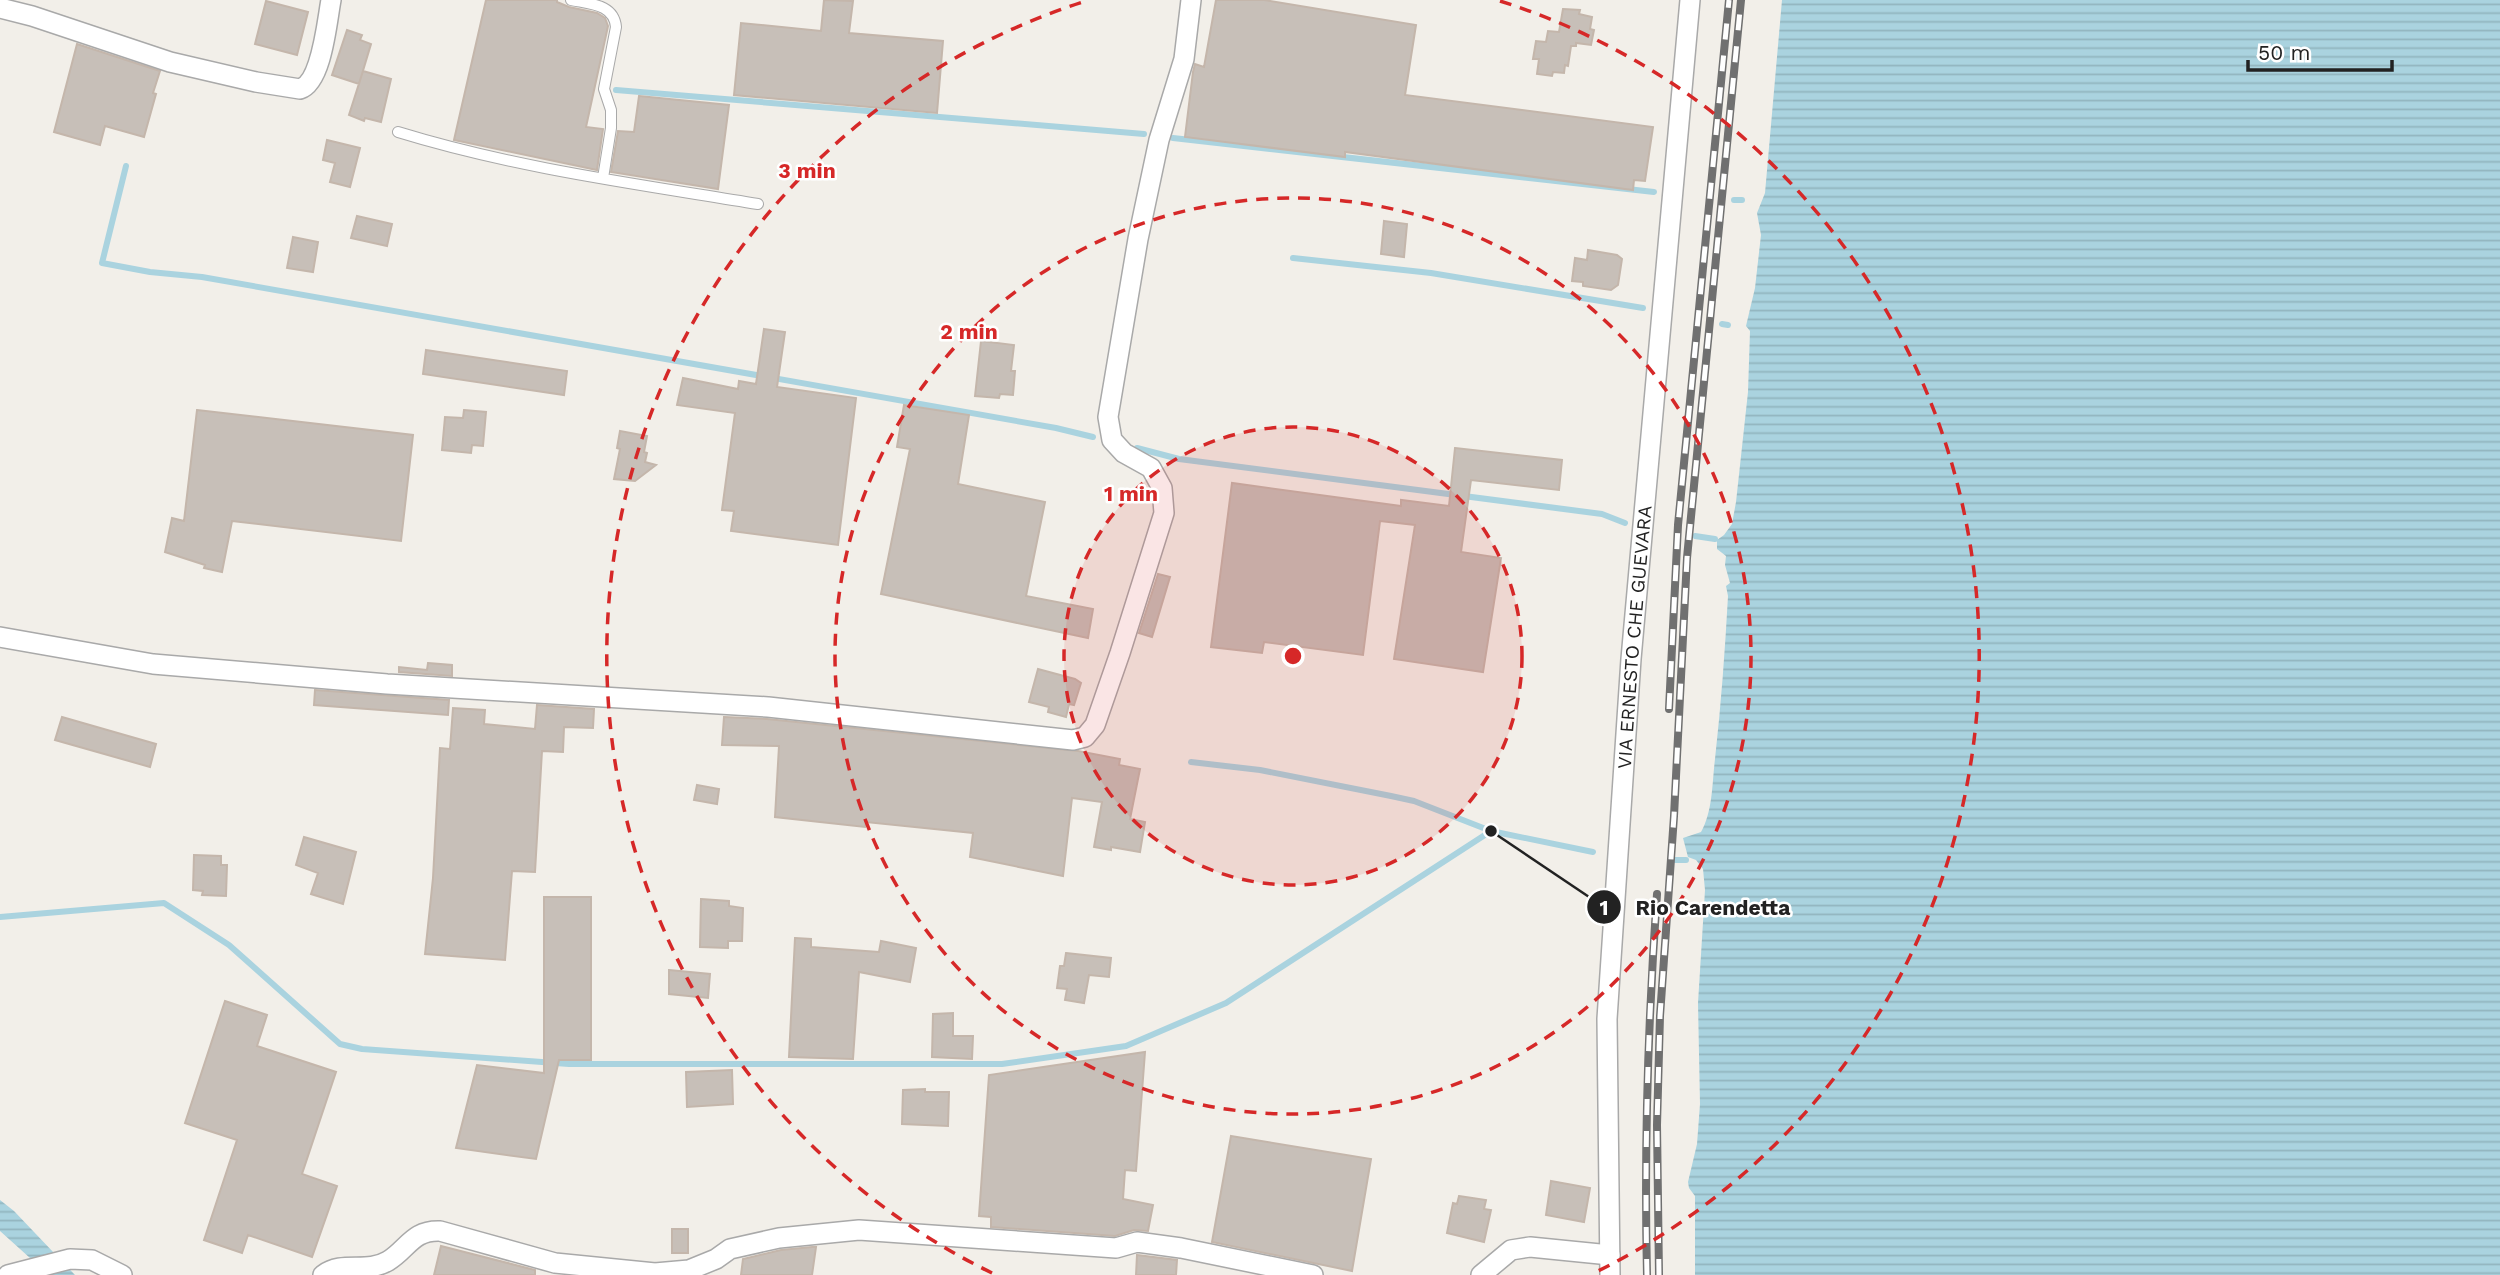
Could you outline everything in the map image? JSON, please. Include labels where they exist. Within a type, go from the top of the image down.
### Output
[{"type":"street","points":[[0,8],[170,62],[300,89],[307,87],[315,76],[331,0]]},
{"type":"street","points":[[0,637],[173,666],[387,684],[768,707],[1073,740],[1085,737],[1095,724],[1164,513],[1162,488],[1152,468],[1124,453],[1112,440],[1108,417],[1138,239],[1159,140],[1184,59],[1191,0]]},
{"type":"street","name":"VIA ERNESTO CHE GUEVARA","points":[[1610,1265],[1607,1019],[1630,659],[1690,0]]},
{"type":"street","points":[[323,1275],[333,1268],[369,1267],[387,1261],[414,1237],[427,1230],[440,1231],[555,1263],[655,1272],[688,1270],[716,1259],[730,1249],[779,1237],[859,1230],[1116,1248],[1137,1242],[1181,1248],[1313,1275]]},
{"type":"street","points":[[1481,1275],[1511,1250],[1531,1247],[1610,1265]]},
{"type":"street","points":[[16,1272],[71,1259],[92,1260],[122,1275]]},
{"type":"lane","points":[[571,0],[606,7],[615,18],[604,89],[611,110],[611,128],[603,178]]},
{"type":"lane","points":[[398,132],[468,152],[758,204]]},
{"type":"water","points":[[1782,0],[2500,0],[2500,1275],[1695,1275],[1695,1196],[1688,1182],[1697,1144],[1700,1104],[1698,1003],[1705,890],[1703,869],[1696,860],[1688,857],[1683,838],[1701,832],[1711,797],[1724,658],[1728,596],[1726,586],[1730,583],[1725,565],[1726,556],[1717,549],[1717,540],[1732,524],[1736,502],[1748,392],[1750,331],[1746,326],[1755,288],[1761,235],[1757,213],[1765,193]]},
{"type":"water","points":[[0,1200],[14,1211],[75,1275],[44,1275],[30,1258],[0,1231]]},
{"type":"building","points":[[486,0],[557,0],[569,7],[597,13],[605,18],[608,26],[586,127],[603,129],[597,170],[454,140]]},
{"type":"building","points":[[824,0],[853,1],[849,33],[943,41],[937,113],[734,95],[741,23],[821,31]]},
{"type":"building","points":[[1216,0],[1264,0],[1416,25],[1405,95],[1653,127],[1645,181],[1634,180],[1633,190],[1345,152],[1345,157],[1185,137],[1193,72],[1195,64],[1204,67]]},
{"type":"building","points":[[266,1],[308,12],[297,55],[255,44]]},
{"type":"building","points":[[1563,9],[1580,10],[1579,14],[1592,17],[1590,29],[1594,30],[1591,45],[1576,43],[1576,46],[1571,46],[1568,66],[1565,65],[1564,73],[1553,72],[1552,76],[1537,74],[1539,59],[1533,59],[1536,41],[1546,42],[1548,31],[1559,32]]},
{"type":"building","points":[[347,30],[362,35],[360,40],[371,44],[359,84],[332,75]]},
{"type":"building","points":[[77,44],[160,71],[144,137],[105,126],[100,145],[54,132]]},
{"type":"building","points":[[363,71],[391,79],[381,122],[365,118],[364,121],[349,115]]},
{"type":"building","points":[[639,96],[729,105],[718,189],[611,172],[618,131],[634,132]]},
{"type":"building","points":[[327,140],[360,148],[350,187],[330,182],[335,163],[323,160]]},
{"type":"building","points":[[357,216],[392,224],[387,246],[351,238]]},
{"type":"building","points":[[1384,221],[1407,224],[1404,257],[1381,254]]},
{"type":"building","points":[[293,237],[318,242],[313,272],[287,268]]},
{"type":"building","points":[[1588,250],[1617,255],[1622,259],[1618,285],[1611,290],[1583,286],[1583,282],[1572,281],[1575,258],[1587,260]]},
{"type":"building","points":[[764,329],[785,332],[777,387],[856,398],[838,545],[731,531],[734,511],[722,510],[735,413],[677,405],[683,378],[738,389],[739,381],[756,384]]},
{"type":"building","points":[[981,341],[1014,345],[1011,371],[1015,371],[1013,395],[1000,394],[999,398],[975,396]]},
{"type":"building","points":[[426,350],[567,371],[564,395],[423,374]]},
{"type":"building","points":[[904,405],[969,415],[958,484],[1045,502],[1026,596],[1093,609],[1088,638],[881,594],[910,449],[897,447]]},
{"type":"building","points":[[197,410],[413,435],[401,541],[232,521],[222,572],[204,568],[205,565],[165,552],[172,518],[184,521]]},
{"type":"building","points":[[464,410],[486,412],[483,446],[472,445],[471,453],[442,450],[445,417],[463,418]]},
{"type":"building","points":[[620,431],[647,436],[645,462],[656,465],[635,481],[614,479],[620,449],[617,448]]},
{"type":"building","points":[[1455,448],[1562,460],[1559,490],[1471,480],[1461,552],[1501,558],[1483,672],[1394,659],[1415,525],[1380,521],[1363,655],[1264,642],[1262,653],[1211,647],[1232,483],[1401,506],[1401,500],[1449,506]]},
{"type":"building","points":[[1158,574],[1170,577],[1152,637],[1139,633]]},
{"type":"building","points":[[428,663],[452,665],[452,676],[399,672],[399,667],[427,670]]},
{"type":"building","points":[[1038,669],[1081,683],[1074,705],[1069,704],[1066,717],[1048,712],[1049,707],[1029,702]]},
{"type":"building","points":[[315,690],[449,700],[448,715],[314,705]]},
{"type":"building","points":[[537,705],[594,709],[593,728],[564,727],[563,752],[542,751],[535,872],[512,871],[505,960],[425,954],[433,878],[440,748],[450,749],[453,708],[485,710],[484,724],[535,729]]},
{"type":"building","points":[[62,717],[156,744],[150,767],[55,740]]},
{"type":"building","points":[[724,717],[767,719],[1078,751],[1120,759],[1119,765],[1140,769],[1130,819],[1145,822],[1140,852],[1094,847],[1102,802],[1072,798],[1063,876],[970,857],[973,833],[866,822],[865,827],[775,817],[779,746],[722,745]]},
{"type":"building","points":[[697,785],[719,789],[717,804],[694,800]]},
{"type":"building","points":[[304,837],[356,852],[343,904],[311,894],[318,873],[296,865]]},
{"type":"building","points":[[194,855],[221,856],[221,865],[227,865],[226,896],[202,895],[203,891],[193,890]]},
{"type":"building","points":[[544,897],[591,897],[591,1060],[559,1060],[536,1159],[456,1148],[477,1065],[544,1073]]},
{"type":"building","points":[[701,899],[729,901],[729,906],[743,908],[742,941],[728,941],[728,948],[700,947]]},
{"type":"building","points":[[795,938],[811,939],[811,947],[879,952],[881,941],[916,948],[910,982],[859,972],[853,1059],[789,1057]]},
{"type":"building","points":[[1066,953],[1111,958],[1109,977],[1089,975],[1084,1003],[1065,1000],[1067,989],[1057,988],[1060,966],[1064,966]]},
{"type":"building","points":[[669,970],[710,974],[708,998],[669,994]]},
{"type":"building","points":[[225,1001],[267,1015],[257,1046],[336,1072],[302,1174],[337,1186],[312,1257],[248,1235],[242,1253],[204,1240],[237,1140],[185,1123]]},
{"type":"building","points":[[953,1013],[953,1036],[973,1036],[972,1059],[932,1057],[933,1014]]},
{"type":"building","points":[[1145,1052],[1136,1171],[1125,1170],[1123,1199],[1153,1205],[1148,1231],[1134,1230],[1115,1236],[991,1227],[991,1217],[979,1216],[989,1075]]},
{"type":"building","points":[[732,1070],[733,1104],[687,1107],[686,1072]]},
{"type":"building","points":[[925,1089],[925,1092],[949,1092],[948,1126],[902,1124],[903,1090]]},
{"type":"building","points":[[1231,1136],[1371,1159],[1352,1271],[1212,1242]]},
{"type":"building","points":[[1551,1181],[1590,1188],[1584,1222],[1546,1215]]},
{"type":"building","points":[[1459,1196],[1486,1200],[1484,1209],[1491,1210],[1484,1242],[1447,1233],[1453,1203],[1457,1204]]},
{"type":"building","points":[[672,1229],[688,1229],[688,1253],[672,1253]]},
{"type":"building","points":[[441,1246],[535,1270],[535,1275],[434,1275]]},
{"type":"building","points":[[816,1247],[812,1275],[741,1275],[743,1259],[781,1250]]},
{"type":"building","points":[[1137,1255],[1177,1260],[1176,1275],[1136,1275]]},
{"type":"waterway","points":[[616,90],[1144,134]]},
{"type":"waterway","points":[[1173,138],[1654,192]]},
{"type":"waterway","points":[[126,166],[102,263],[150,272],[202,277],[1056,428],[1093,437]]},
{"type":"waterway","points":[[1734,200],[1742,200]]},
{"type":"waterway","points":[[1293,258],[1431,273],[1643,308]]},
{"type":"waterway","points":[[1722,324],[1728,325]]},
{"type":"waterway","points":[[1137,448],[1179,459],[1602,514],[1625,523]]},
{"type":"waterway","points":[[1695,536],[1715,539]]},
{"type":"waterway","points":[[1191,762],[1260,770],[1414,801],[1491,831],[1593,852]]},
{"type":"waterway","points":[[0,917],[164,903],[229,945],[340,1044],[362,1049],[569,1064],[1002,1064],[1126,1046],[1226,1003],[1491,831]]},
{"type":"waterway","points":[[1673,860],[1686,860]]},
{"type":"railway","points":[[1669,709],[1678,525],[1729,0]]},
{"type":"railway","points":[[1659,1275],[1657,1125],[1660,1016],[1674,816],[1687,558],[1741,0]]},
{"type":"railway","points":[[1647,1275],[1648,1084],[1657,894]]},
{"type":"place","name":"Rio Carendetta","points":[[1491,831]]}]
